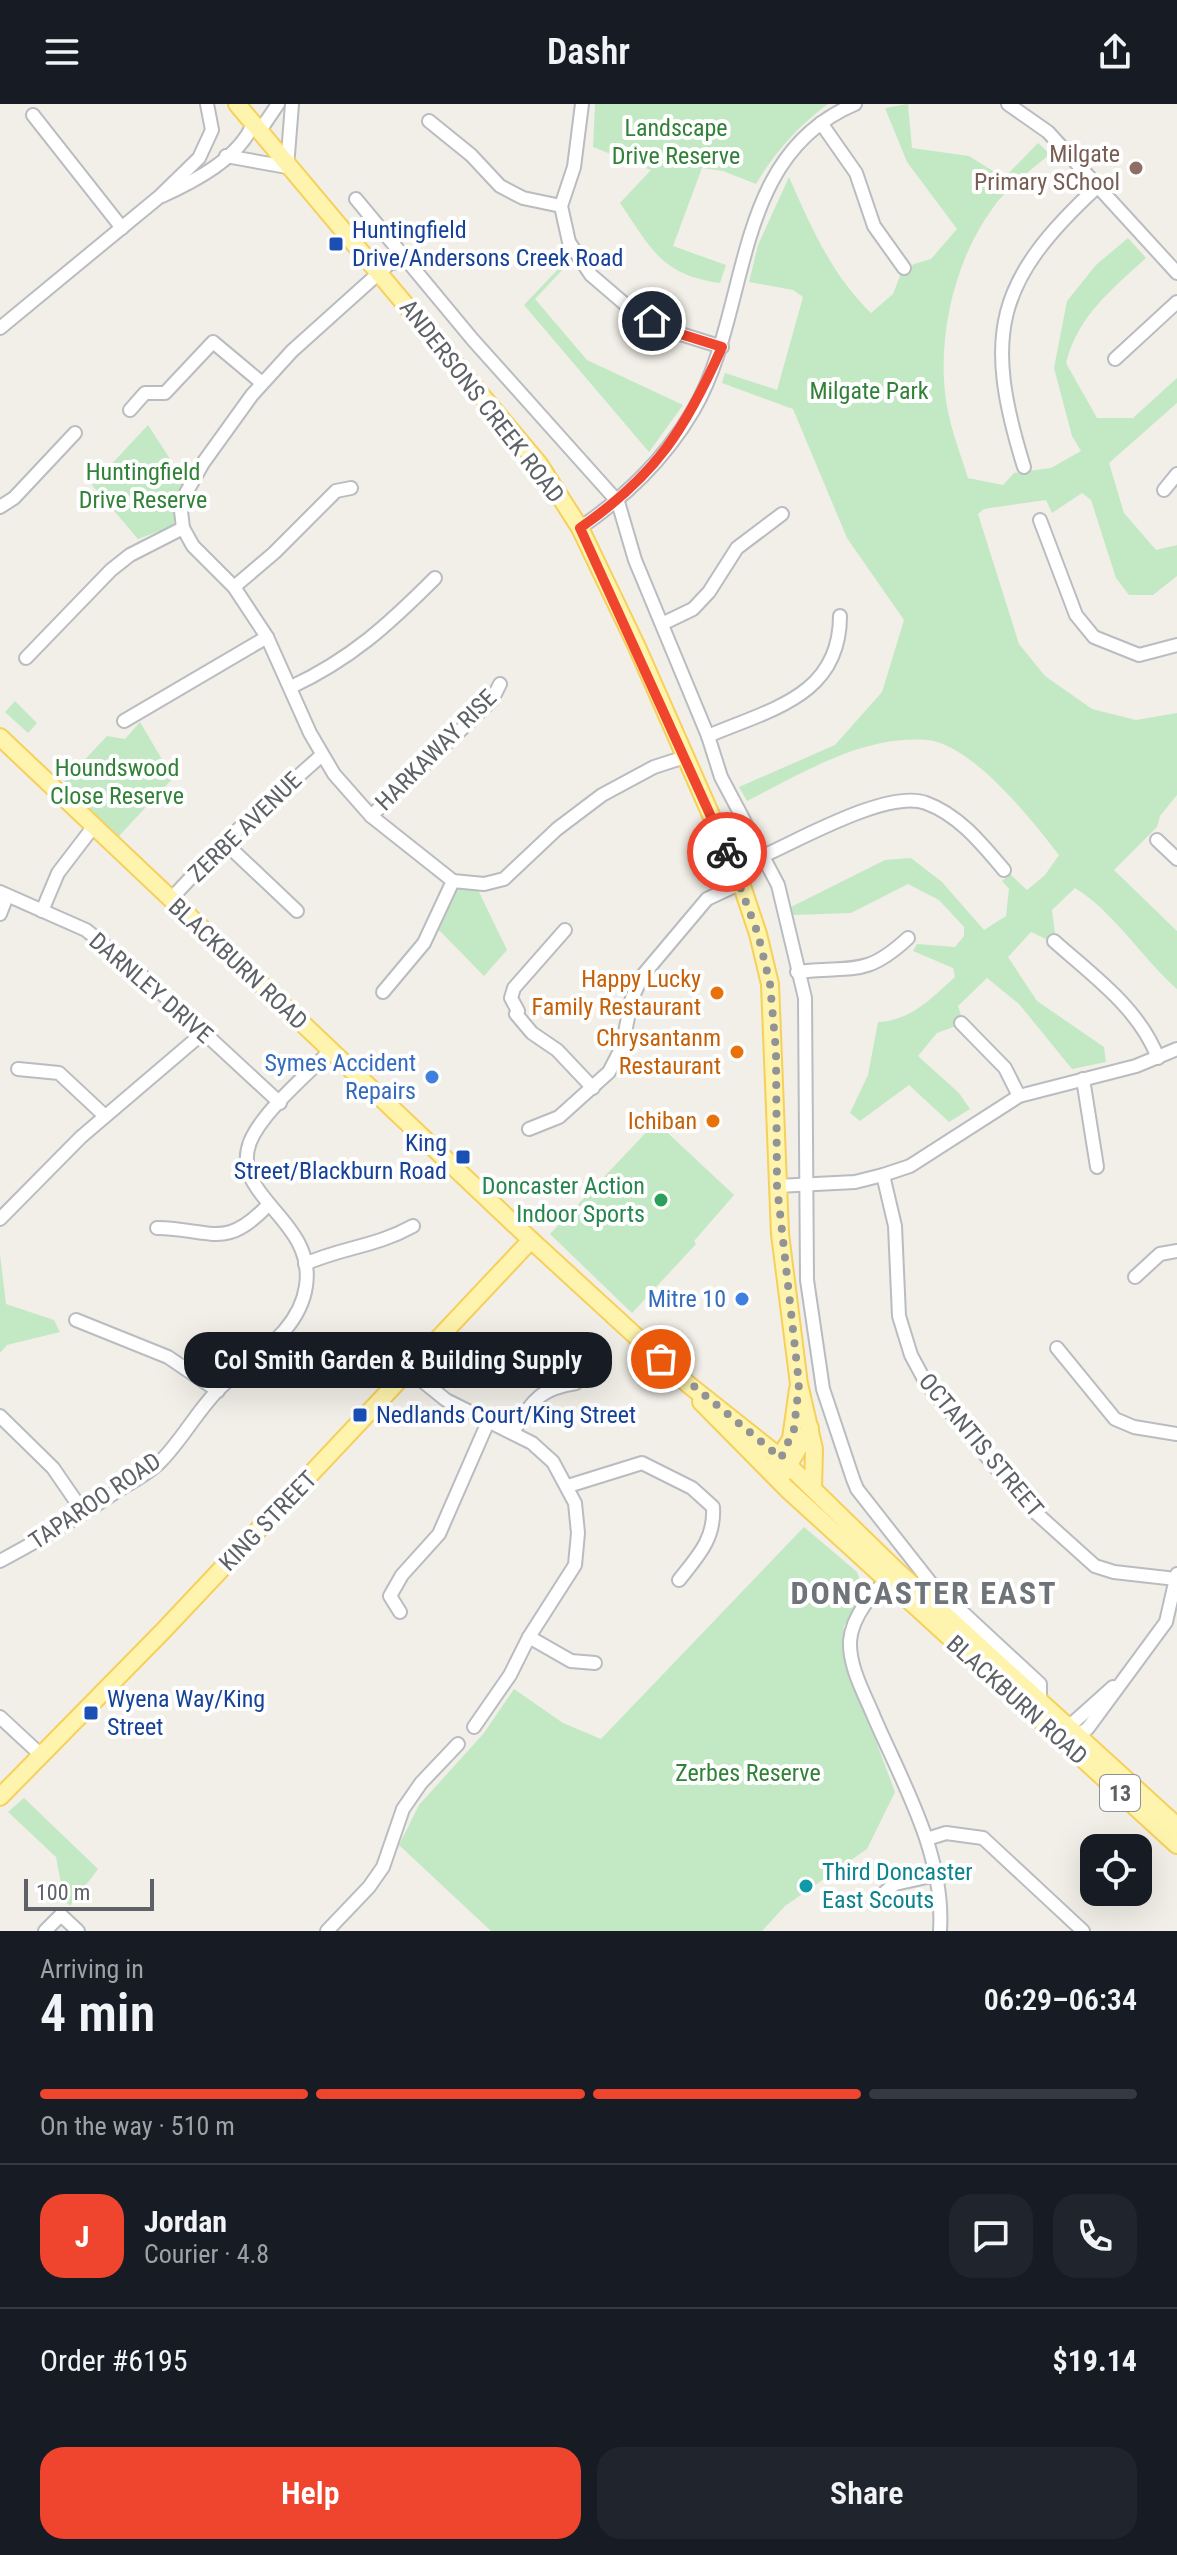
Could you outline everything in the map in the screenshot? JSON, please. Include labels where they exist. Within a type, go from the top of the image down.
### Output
[{"type":"main road","name":"ANDERSONS CREEK ROAD","points":[[237,104],[539,464],[580,528],[741,883],[770,984],[776,1051],[777,1186],[799,1384],[810,1428],[785,1462]]},
{"type":"main road","name":"BLACKBURN ROAD","points":[[0,737],[531,1240],[689,1385],[785,1462],[891,1576],[1125,1788],[1177,1845]]},
{"type":"main road","name":"KING STREET","points":[[0,1797],[410,1371],[531,1240]]},
{"type":"main road","name":"ANDERSONS CREEK ROAD","points":[[778,1480],[794,1429],[799,1384]]},
{"type":"main road","name":"BLACKBURN ROAD","points":[[689,1385],[706,1409],[778,1480],[1040,1702],[1069,1737]]},
{"type":"main road","points":[[810,1428],[814,1449],[813,1489]]},
{"type":"main road","name":"BLACKBURN ROAD","points":[[1125,1788],[1177,1826]]},
{"type":"street","points":[[0,328],[159,197],[207,147],[213,127],[207,104]]},
{"type":"street","points":[[159,197],[191,182],[226,156],[278,104]]},
{"type":"street","points":[[226,156],[287,167],[292,104]]},
{"type":"street","points":[[582,104],[574,167],[561,206],[569,242],[591,275],[633,311],[671,331],[722,347]]},
{"type":"street","points":[[580,528],[618,502],[661,457],[694,410],[722,347],[734,287],[754,220],[784,161],[821,123],[855,104]]},
{"type":"street","points":[[1008,104],[1048,132],[1177,273]]},
{"type":"street","points":[[33,115],[122,228]]},
{"type":"street","points":[[429,121],[471,155],[500,186],[523,198],[561,206]]},
{"type":"street","points":[[821,123],[856,173],[874,226],[904,268]]},
{"type":"street","points":[[1024,467],[1002,385],[1003,332],[1010,302],[1035,250],[1097,187]]},
{"type":"street","name":"ANDERSONS CREEK ROAD","points":[[356,199],[473,340],[618,502],[635,560],[664,623],[721,777],[765,855],[778,885],[805,998],[807,1280],[823,1389],[857,1489],[930,1582],[1040,1684],[1040,1702]]},
{"type":"street","points":[[407,261],[394,261],[379,273],[292,351],[262,383],[191,482],[183,501],[183,528],[193,546],[234,587],[267,637],[322,755],[371,816],[453,881],[484,884],[504,879],[557,829],[602,795],[654,767],[685,757]]},
{"type":"street","points":[[1115,359],[1177,302]]},
{"type":"street","points":[[130,410],[145,393],[165,393],[213,342],[262,383]]},
{"type":"street","points":[[0,507],[13,499],[75,433]]},
{"type":"street","points":[[1164,490],[1177,474]]},
{"type":"street","points":[[234,587],[274,553],[336,491],[351,488]]},
{"type":"street","points":[[664,623],[693,609],[737,548],[782,514]]},
{"type":"street","points":[[1040,520],[1076,615],[1094,637],[1139,655],[1177,645]]},
{"type":"street","points":[[26,658],[111,570],[130,555],[183,528]]},
{"type":"street","points":[[291,687],[330,669],[361,648],[435,578]]},
{"type":"street","points":[[708,736],[790,701],[809,689],[826,671],[840,644],[840,616]]},
{"type":"street","points":[[124,721],[267,637]]},
{"type":"street","name":"HARKAWAY RISE","points":[[371,816],[492,700],[500,684]]},
{"type":"street","name":"ZERBE AVENUE","points":[[170,900],[224,842],[322,755]]},
{"type":"street","points":[[765,855],[866,811],[894,802],[923,801],[969,829],[1004,870]]},
{"type":"street","points":[[42,911],[58,873],[94,826]]},
{"type":"street","points":[[1157,840],[1177,859]]},
{"type":"street","points":[[224,842],[297,911]]},
{"type":"street","points":[[383,992],[424,943],[453,881]]},
{"type":"street","points":[[529,1129],[559,1117],[609,1072],[622,1047],[632,998],[643,975],[707,899],[741,883]]},
{"type":"street","points":[[0,914],[4,894]]},
{"type":"street","name":"DARNLEY DRIVE","points":[[4,894],[86,930],[280,1103]]},
{"type":"street","points":[[565,930],[514,988],[511,998],[517,1007],[516,1014],[532,1033],[557,1050],[593,1088]]},
{"type":"street","points":[[797,972],[831,967],[861,969],[885,960],[908,938]]},
{"type":"street","points":[[1054,941],[1126,1006],[1149,1034],[1158,1058]]},
{"type":"street","points":[[961,1023],[1005,1068],[1019,1096]]},
{"type":"street","points":[[0,1219],[105,1116],[203,1033]]},
{"type":"street","points":[[777,1186],[855,1182],[910,1166],[1019,1096],[1107,1075],[1177,1049]]},
{"type":"street","points":[[330,1051],[280,1103],[251,1140],[245,1161],[250,1179],[299,1239],[305,1264],[329,1253],[382,1243],[413,1226]]},
{"type":"street","points":[[18,1069],[59,1073],[105,1116]]},
{"type":"street","points":[[1083,1079],[1097,1167]]},
{"type":"street","name":"OCTANTIS STREET","points":[[883,1175],[895,1226],[899,1316],[911,1355],[926,1383],[1025,1503],[1095,1566],[1114,1572],[1176,1579]]},
{"type":"street","points":[[157,1228],[222,1236],[239,1231],[269,1204]]},
{"type":"street","points":[[1135,1277],[1160,1254],[1177,1251]]},
{"type":"street","name":"TAPAROO ROAD","points":[[0,1561],[84,1513],[159,1463],[218,1391],[281,1334],[297,1312],[306,1287],[305,1264]]},
{"type":"street","points":[[76,1320],[168,1357],[218,1391]]},
{"type":"street","points":[[1057,1348],[1115,1419],[1134,1427],[1177,1434]]},
{"type":"street","points":[[410,1371],[446,1400],[532,1443],[553,1462],[575,1503],[578,1533],[575,1565],[529,1637],[510,1675],[474,1727]]},
{"type":"street","points":[[513,1432],[535,1399],[551,1387],[576,1383]]},
{"type":"street","points":[[0,1416],[53,1468],[84,1513]]},
{"type":"street","points":[[400,1612],[390,1596],[402,1575],[439,1534],[488,1422]]},
{"type":"street","points":[[568,1486],[642,1463],[692,1488],[713,1507],[714,1523],[705,1547],[679,1580]]},
{"type":"street","points":[[1069,1737],[1172,1624],[1177,1571]]},
{"type":"street","points":[[891,1576],[854,1624],[851,1654],[861,1687],[927,1839],[936,1875],[940,1931]]},
{"type":"street","points":[[529,1637],[571,1661],[595,1663]]},
{"type":"street","points":[[0,1717],[41,1755]]},
{"type":"street","points":[[327,1931],[369,1887],[383,1867],[403,1809],[421,1783],[458,1744]]},
{"type":"street","points":[[927,1839],[946,1833],[983,1838],[1083,1931]]},
{"type":"street","points":[[884,1893],[895,1884],[936,1875]]},
{"type":"street","points":[[45,1931],[61,1915],[78,1931]]},
{"type":"green space","name":"Landscape Drive Reserve","points":[[595,104],[828,104],[788,140],[756,184],[723,171],[702,168],[673,246],[726,265],[720,283],[700,279],[671,266],[640,233],[620,203],[651,170],[593,147]]},
{"type":"green space","name":"Milgate Park","points":[[908,104],[912,148],[969,156],[1004,178],[1038,143],[1050,154],[1011,187],[992,209],[968,252],[951,301],[944,351],[946,401],[968,478],[1003,485],[1014,473],[1051,468],[1081,451],[1072,436],[1054,368],[1067,301],[1096,265],[1128,238],[1146,258],[1108,293],[1087,318],[1071,346],[1066,363],[1097,418],[1133,418],[1177,378],[1177,403],[1109,463],[1124,513],[1156,550],[1177,545],[1177,576],[1153,595],[1129,595],[1116,578],[1091,500],[1082,493],[1052,513],[1046,500],[984,509],[978,514],[1019,644],[1045,676],[1092,709],[1136,720],[1177,713],[1177,795],[1160,816],[1157,827],[1114,870],[1177,931],[1177,989],[1102,909],[1075,888],[1052,910],[1055,933],[1048,940],[1031,932],[1008,957],[1037,1001],[1104,1047],[1106,1062],[1072,1069],[1019,1004],[987,978],[958,1006],[962,1018],[956,1026],[937,1033],[918,1056],[959,1093],[970,1109],[949,1122],[909,1085],[860,1121],[850,1113],[868,1075],[878,1022],[910,1013],[955,977],[953,968],[913,951],[917,944],[955,947],[964,936],[964,927],[939,900],[908,884],[851,913],[793,915],[791,907],[885,860],[911,858],[942,882],[984,930],[1006,916],[1009,889],[1002,881],[1010,874],[1027,890],[1045,875],[1059,855],[1018,805],[982,769],[945,745],[927,740],[880,743],[856,750],[811,768],[747,801],[739,787],[835,745],[882,692],[904,620],[847,538],[793,409],[722,383],[725,373],[777,390],[803,297],[793,290],[749,282],[758,245],[789,177],[833,266],[871,313],[893,294],[900,276],[914,264],[931,259],[957,229],[907,162],[885,108]]},
{"type":"green space","points":[[563,264],[565,267],[535,299],[587,360],[683,405],[649,452],[524,305]]},
{"type":"green space","name":"Huntingfield Drive Reserve","points":[[148,425],[185,482],[173,526],[138,539],[92,485]]},
{"type":"green space","points":[[15,701],[37,723],[28,733],[5,712]]},
{"type":"green space","name":"Houndswood Close Reserve","points":[[140,722],[173,778],[118,837],[62,784],[107,736],[125,739]]},
{"type":"green space","points":[[453,889],[478,890],[507,950],[484,976],[436,927]]},
{"type":"green space","points":[[656,1122],[734,1195],[694,1241],[696,1244],[632,1313],[550,1234]]},
{"type":"green space","points":[[0,1254],[6,1304],[54,1320],[60,1332],[7,1345],[0,1353]]},
{"type":"green space","name":"Zerbes Reserve","points":[[804,1527],[857,1572],[865,1594],[844,1626],[843,1653],[895,1792],[867,1849],[785,1906],[762,1931],[491,1931],[399,1845],[419,1805],[484,1733],[514,1689],[563,1723],[601,1739]]},
{"type":"green space","points":[[24,1798],[98,1869],[70,1906],[64,1899],[56,1857],[8,1812]]},
{"type":"way so far","points":[[661,1359],[781,1458],[794,1429],[799,1384],[780,1234],[775,1137],[776,1051],[770,984],[758,934],[727,852]]},
{"type":"place","name":"Milgate Primary SChool","points":[[1136,168]]},
{"type":"place","name":"Huntingfield Drive/Andersons Creek Road","points":[[336,244]]},
{"type":"place","name":"Happy Lucky Family Restaurant","points":[[717,993]]},
{"type":"place","name":"Chrysantanm Restaurant","points":[[737,1052]]},
{"type":"place","name":"Symes Accident Repairs","points":[[432,1077]]},
{"type":"place","name":"Ichiban","points":[[713,1121]]},
{"type":"place","name":"King Street/Blackburn Road","points":[[463,1157]]},
{"type":"place","name":"Doncaster Action Indoor Sports","points":[[661,1200]]},
{"type":"place","name":"Mitre 10","points":[[742,1299]]},
{"type":"place","name":"Col Smith Garden & Building Supply","points":[[661,1359]]},
{"type":"place","name":"Nedlands Court/King Street","points":[[360,1415]]},
{"type":"place","name":"Wyena Way/King Street","points":[[91,1713]]},
{"type":"place","name":"Third Doncaster East Scouts","points":[[806,1886]]},
{"type":"district","name":"DONCASTER EAST","points":[[924,1593]]},
{"type":"route","points":[[652,321],[671,331],[722,347],[694,410],[661,457],[618,502],[580,528],[637,647],[727,852]]}]
